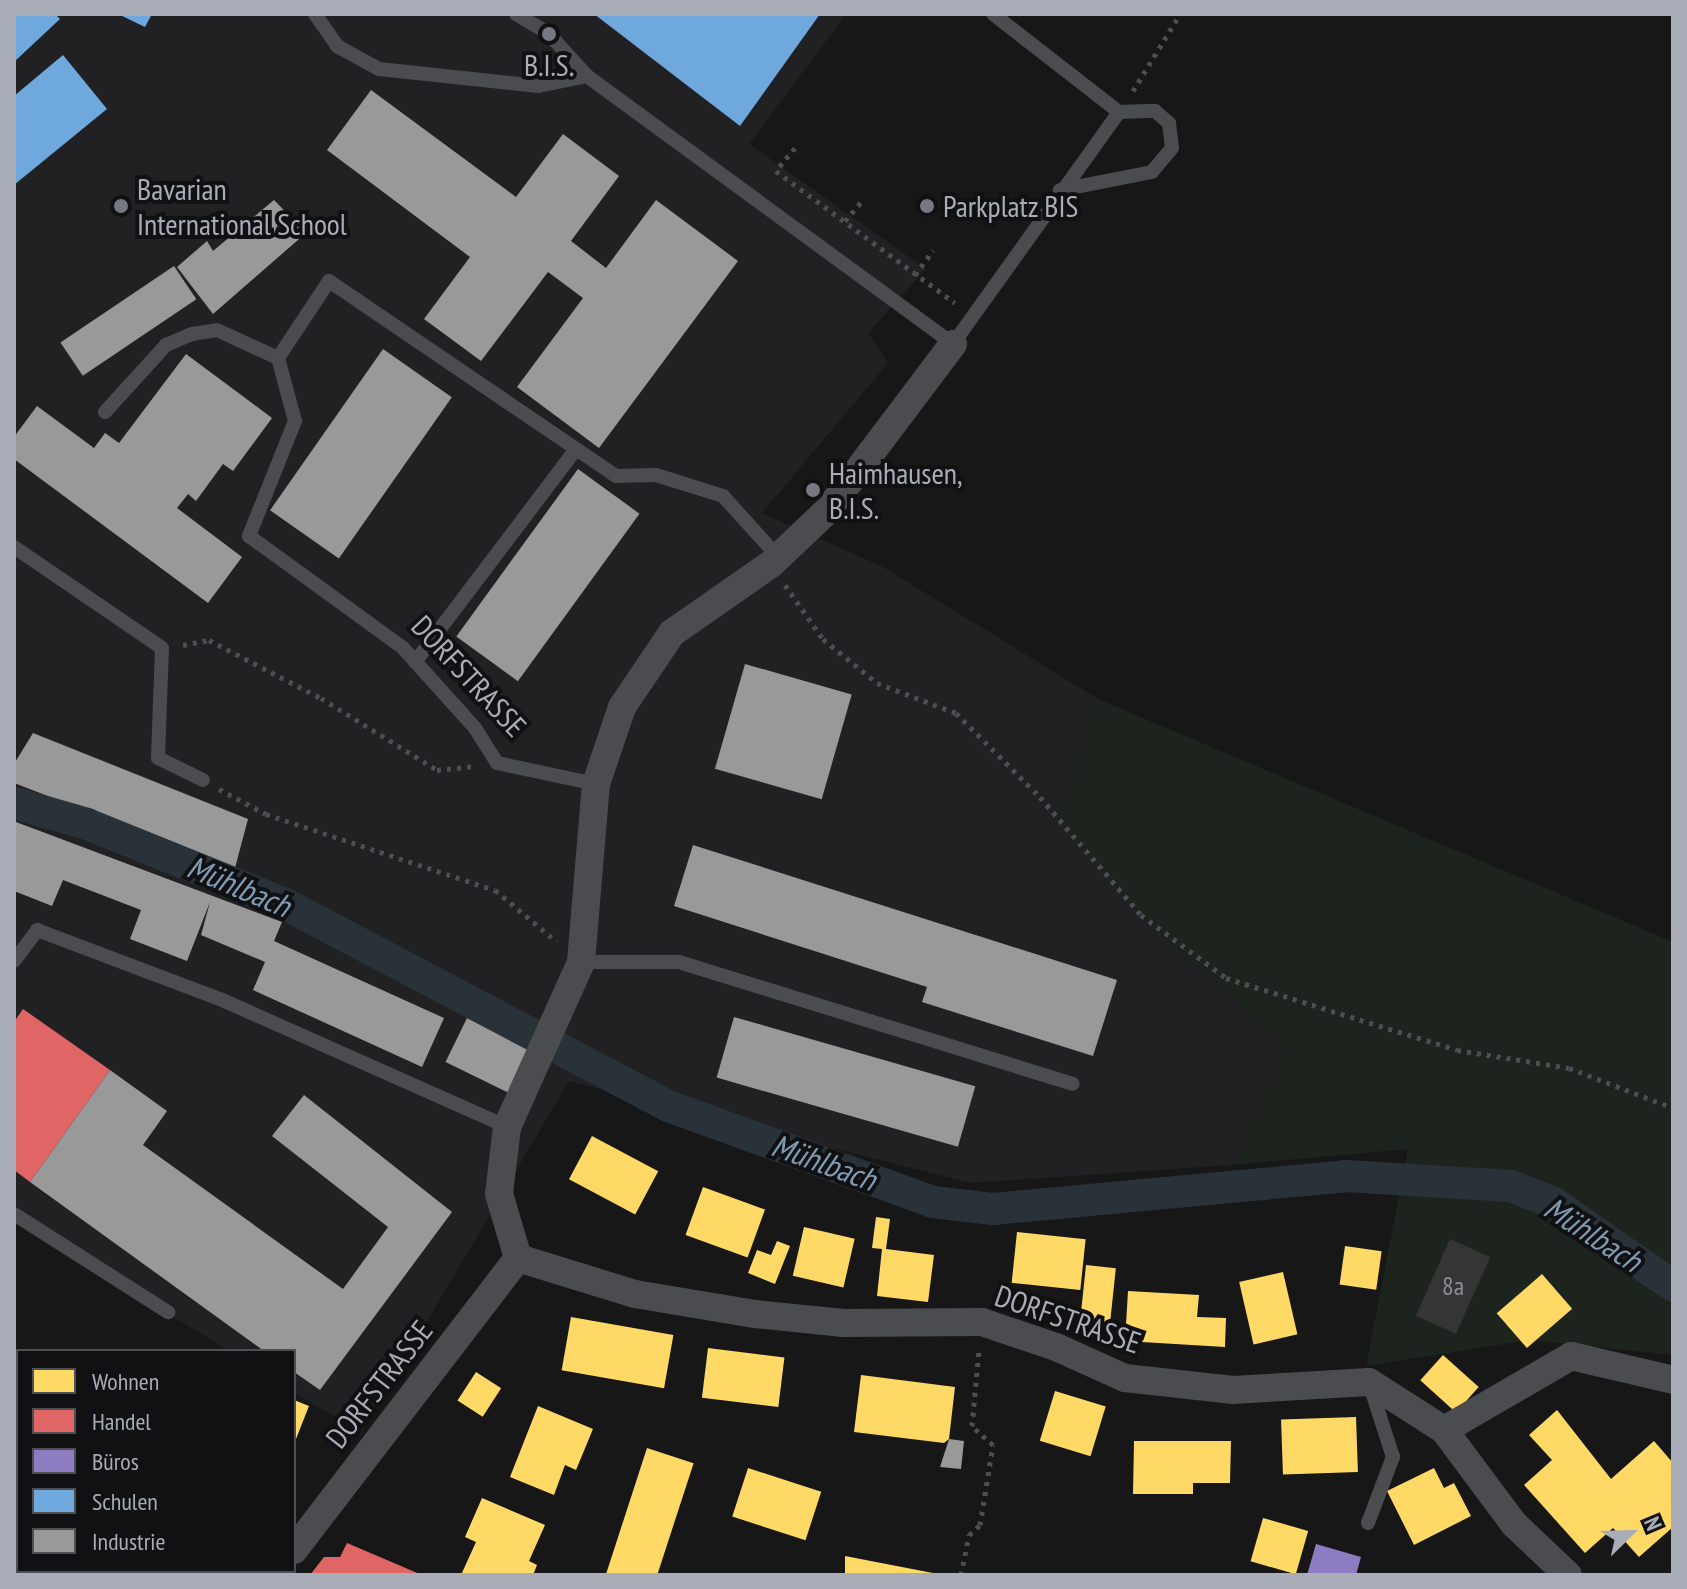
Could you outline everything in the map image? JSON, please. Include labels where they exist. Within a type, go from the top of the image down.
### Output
[{"type":"street","points":[[518,1258],[499,1194],[507,1127],[560,1017],[581,962],[596,784],[622,707],[672,633],[775,561],[828,510],[953,344]]},
{"type":"street","name":"DORFSTRASSE","points":[[296,1547],[518,1258],[635,1294],[755,1314],[844,1323],[982,1322],[1056,1347],[1125,1378],[1233,1390],[1369,1382]]},
{"type":"street","points":[[1444,1430],[1571,1356],[1673,1380]]},
{"type":"street","points":[[1369,1382],[1444,1430],[1514,1524],[1568,1575]]},
{"type":"lane","points":[[315,14],[337,46],[379,69],[538,86],[587,76]]},
{"type":"lane","points":[[516,14],[549,34],[587,76],[953,344],[1060,190],[1119,112]]},
{"type":"lane","points":[[993,14],[1119,112],[1155,111],[1169,123],[1172,148],[1152,172],[1060,190]]},
{"type":"lane","points":[[105,412],[166,345],[192,334],[217,330],[278,358],[329,281],[616,476],[656,475],[723,496],[775,561]]},
{"type":"lane","name":"DORFSTRASSE","points":[[278,358],[295,421],[249,536],[415,662],[475,728],[497,763],[596,784]]},
{"type":"lane","points":[[415,662],[576,449]]},
{"type":"lane","points":[[14,547],[162,648],[158,758],[203,780]]},
{"type":"lane","points":[[14,961],[37,930],[220,999],[507,1127]]},
{"type":"lane","points":[[581,962],[679,962],[1073,1084]]},
{"type":"lane","points":[[14,1214],[168,1312]]},
{"type":"lane","points":[[1368,1523],[1393,1457],[1369,1382]]},
{"type":"path","points":[[1119,112],[1180,14]]},
{"type":"path","points":[[795,148],[776,171],[972,316]]},
{"type":"path","points":[[845,221],[864,198]]},
{"type":"path","points":[[915,275],[933,250]]},
{"type":"path","points":[[775,561],[823,639],[877,683],[956,713],[1040,797],[1141,915],[1226,978],[1457,1050],[1569,1068],[1673,1108]]},
{"type":"path","points":[[162,648],[209,640],[321,698],[437,770],[497,763]]},
{"type":"path","points":[[203,780],[266,814],[495,890],[581,962]]},
{"type":"path","points":[[961,1575],[969,1535],[980,1525],[993,1445],[972,1426],[982,1322]]},
{"type":"shaded area","points":[[14,14],[846,14],[749,144],[926,269],[868,333],[888,363],[762,513],[883,567],[1100,700],[1058,818],[1141,915],[1289,1049],[1232,1165],[970,1183],[569,1081],[361,1433],[296,1393],[296,1349],[226,1349],[14,1218]]},
{"type":"shaded area","points":[[1100,700],[1673,942],[1673,1355],[1529,1340],[1366,1366],[1408,1149],[1232,1165],[1289,1049],[1141,915],[1058,818]]},
{"type":"building: Wohnen","points":[[592,1136],[658,1171],[635,1214],[569,1179]]},
{"type":"building: Wohnen","points":[[703,1187],[765,1210],[748,1257],[686,1235]]},
{"type":"building: Wohnen","points":[[876,1217],[890,1219],[886,1249],[934,1255],[928,1302],[877,1296],[882,1249],[872,1248]]},
{"type":"building: Wohnen","points":[[804,1227],[855,1239],[843,1287],[793,1276]]},
{"type":"building: Wohnen","points":[[1017,1232],[1086,1239],[1080,1290],[1012,1283]]},
{"type":"building: Wohnen","points":[[777,1241],[790,1246],[775,1284],[748,1273],[757,1250],[771,1255]]},
{"type":"building: Wohnen","points":[[1345,1246],[1382,1251],[1376,1290],[1340,1285]]},
{"type":"building: Wohnen","points":[[1086,1265],[1116,1268],[1110,1323],[1080,1320]]},
{"type":"building: Wohnen","points":[[1283,1272],[1297,1334],[1254,1344],[1239,1282]]},
{"type":"building: Wohnen","points":[[1542,1274],[1572,1309],[1527,1348],[1497,1313]]},
{"type":"building: Wohnen","points":[[1128,1291],[1199,1295],[1197,1317],[1226,1318],[1225,1347],[1125,1341]]},
{"type":"building: Wohnen","points":[[571,1317],[673,1335],[664,1388],[562,1370]]},
{"type":"building: Wohnen","points":[[708,1348],[784,1357],[778,1407],[702,1398]]},
{"type":"building: Wohnen","points":[[1443,1355],[1479,1387],[1456,1412],[1420,1380]]},
{"type":"building: Wohnen","points":[[476,1372],[501,1388],[483,1417],[457,1401]]},
{"type":"building: Wohnen","points":[[861,1375],[955,1387],[949,1439],[944,1443],[854,1432]]},
{"type":"building: Wohnen","points":[[1055,1391],[1106,1406],[1090,1456],[1040,1441]]},
{"type":"building: Wohnen","points":[[296,1401],[309,1406],[296,1439]]},
{"type":"building: Wohnen","points":[[538,1406],[593,1429],[576,1470],[565,1465],[554,1495],[510,1477]]},
{"type":"building: Wohnen","points":[[1557,1410],[1611,1479],[1654,1441],[1673,1463],[1673,1527],[1639,1557],[1613,1528],[1585,1553],[1524,1485],[1552,1460],[1529,1435]]},
{"type":"building: Wohnen","points":[[1356,1417],[1358,1472],[1283,1475],[1281,1420]]},
{"type":"building: Wohnen","points":[[1134,1441],[1231,1441],[1230,1483],[1193,1483],[1193,1494],[1133,1494]]},
{"type":"building: Wohnen","points":[[647,1448],[694,1463],[657,1575],[606,1574]]},
{"type":"building: Wohnen","points":[[748,1468],[821,1492],[805,1540],[732,1517]]},
{"type":"building: Wohnen","points":[[1434,1468],[1444,1488],[1454,1483],[1471,1516],[1414,1545],[1387,1491]]},
{"type":"building: Wohnen","points":[[482,1498],[545,1525],[529,1561],[537,1565],[533,1575],[461,1575],[476,1542],[465,1537]]},
{"type":"building: Wohnen","points":[[1263,1518],[1308,1531],[1296,1574],[1251,1561]]},
{"type":"building: Wohnen","points":[[845,1556],[938,1574],[845,1575]]},
{"type":"building: Handel","points":[[23,1009],[110,1070],[30,1182],[14,1170],[14,1022]]},
{"type":"building: Handel","points":[[347,1543],[422,1575],[310,1575],[324,1557],[340,1557]]},
{"type":"building: Büros","points":[[1316,1544],[1361,1557],[1356,1575],[1307,1575]]},
{"type":"building: Schulen","points":[[14,14],[55,14],[60,19],[14,62]]},
{"type":"building: Schulen","points":[[118,14],[152,14],[145,27]]},
{"type":"building: Schulen","points":[[594,14],[820,14],[740,126]]},
{"type":"building: Schulen","points":[[63,55],[107,109],[14,185],[14,96]]},
{"type":"building: Industrie","points":[[371,90],[516,197],[563,134],[619,176],[571,241],[606,268],[656,200],[738,261],[599,448],[517,387],[583,298],[548,272],[481,361],[424,319],[470,257],[327,150]]},
{"type":"building: Industrie","points":[[274,200],[306,233],[213,314],[177,267],[207,241],[213,251]]},
{"type":"building: Industrie","points":[[174,266],[196,299],[83,376],[60,343]]},
{"type":"building: Industrie","points":[[383,349],[452,397],[339,559],[270,510]]},
{"type":"building: Industrie","points":[[186,354],[272,418],[233,471],[223,464],[196,501],[188,494],[177,508],[242,557],[208,603],[14,459],[14,437],[37,406],[94,448],[105,433],[119,443]]},
{"type":"building: Industrie","points":[[578,469],[639,514],[518,681],[456,636]]},
{"type":"building: Industrie","points":[[745,664],[852,695],[822,799],[715,769]]},
{"type":"building: Industrie","points":[[33,733],[248,819],[235,868],[14,783],[14,764]]},
{"type":"building: Industrie","points":[[16,822],[282,922],[274,941],[444,1018],[422,1067],[253,990],[265,962],[201,935],[210,902],[187,961],[130,939],[141,910],[63,880],[52,906],[14,891]]},
{"type":"building: Industrie","points":[[693,845],[1117,980],[1093,1056],[922,1002],[927,987],[674,906]]},
{"type":"building: Industrie","points":[[734,1017],[975,1086],[958,1147],[717,1078]]},
{"type":"building: Industrie","points":[[467,1018],[532,1050],[510,1094],[446,1062]]},
{"type":"building: Industrie","points":[[110,1070],[167,1111],[143,1145],[343,1289],[388,1227],[272,1136],[304,1095],[452,1212],[320,1390],[296,1373],[296,1349],[261,1349],[30,1182]]},
{"type":"building: Industrie","points":[[949,1439],[964,1441],[961,1469],[940,1467]]},
{"type":"building: Sonstige","points":[[1450,1239],[1490,1257],[1456,1334],[1416,1316]]},
{"type":"waterway","name":"Mühlbach","points":[[14,803],[87,824],[285,904],[668,1106],[933,1202],[993,1209],[1346,1176],[1511,1186],[1554,1203],[1673,1286]]},
{"type":"place","name":"B.I.S.","points":[[549,34]]},
{"type":"place","name":"Bavarian International School","points":[[121,206]]},
{"type":"place","name":"Parkplatz BIS","points":[[927,206]]},
{"type":"place","name":"Haimhausen, B.I.S.","points":[[813,490]]}]
